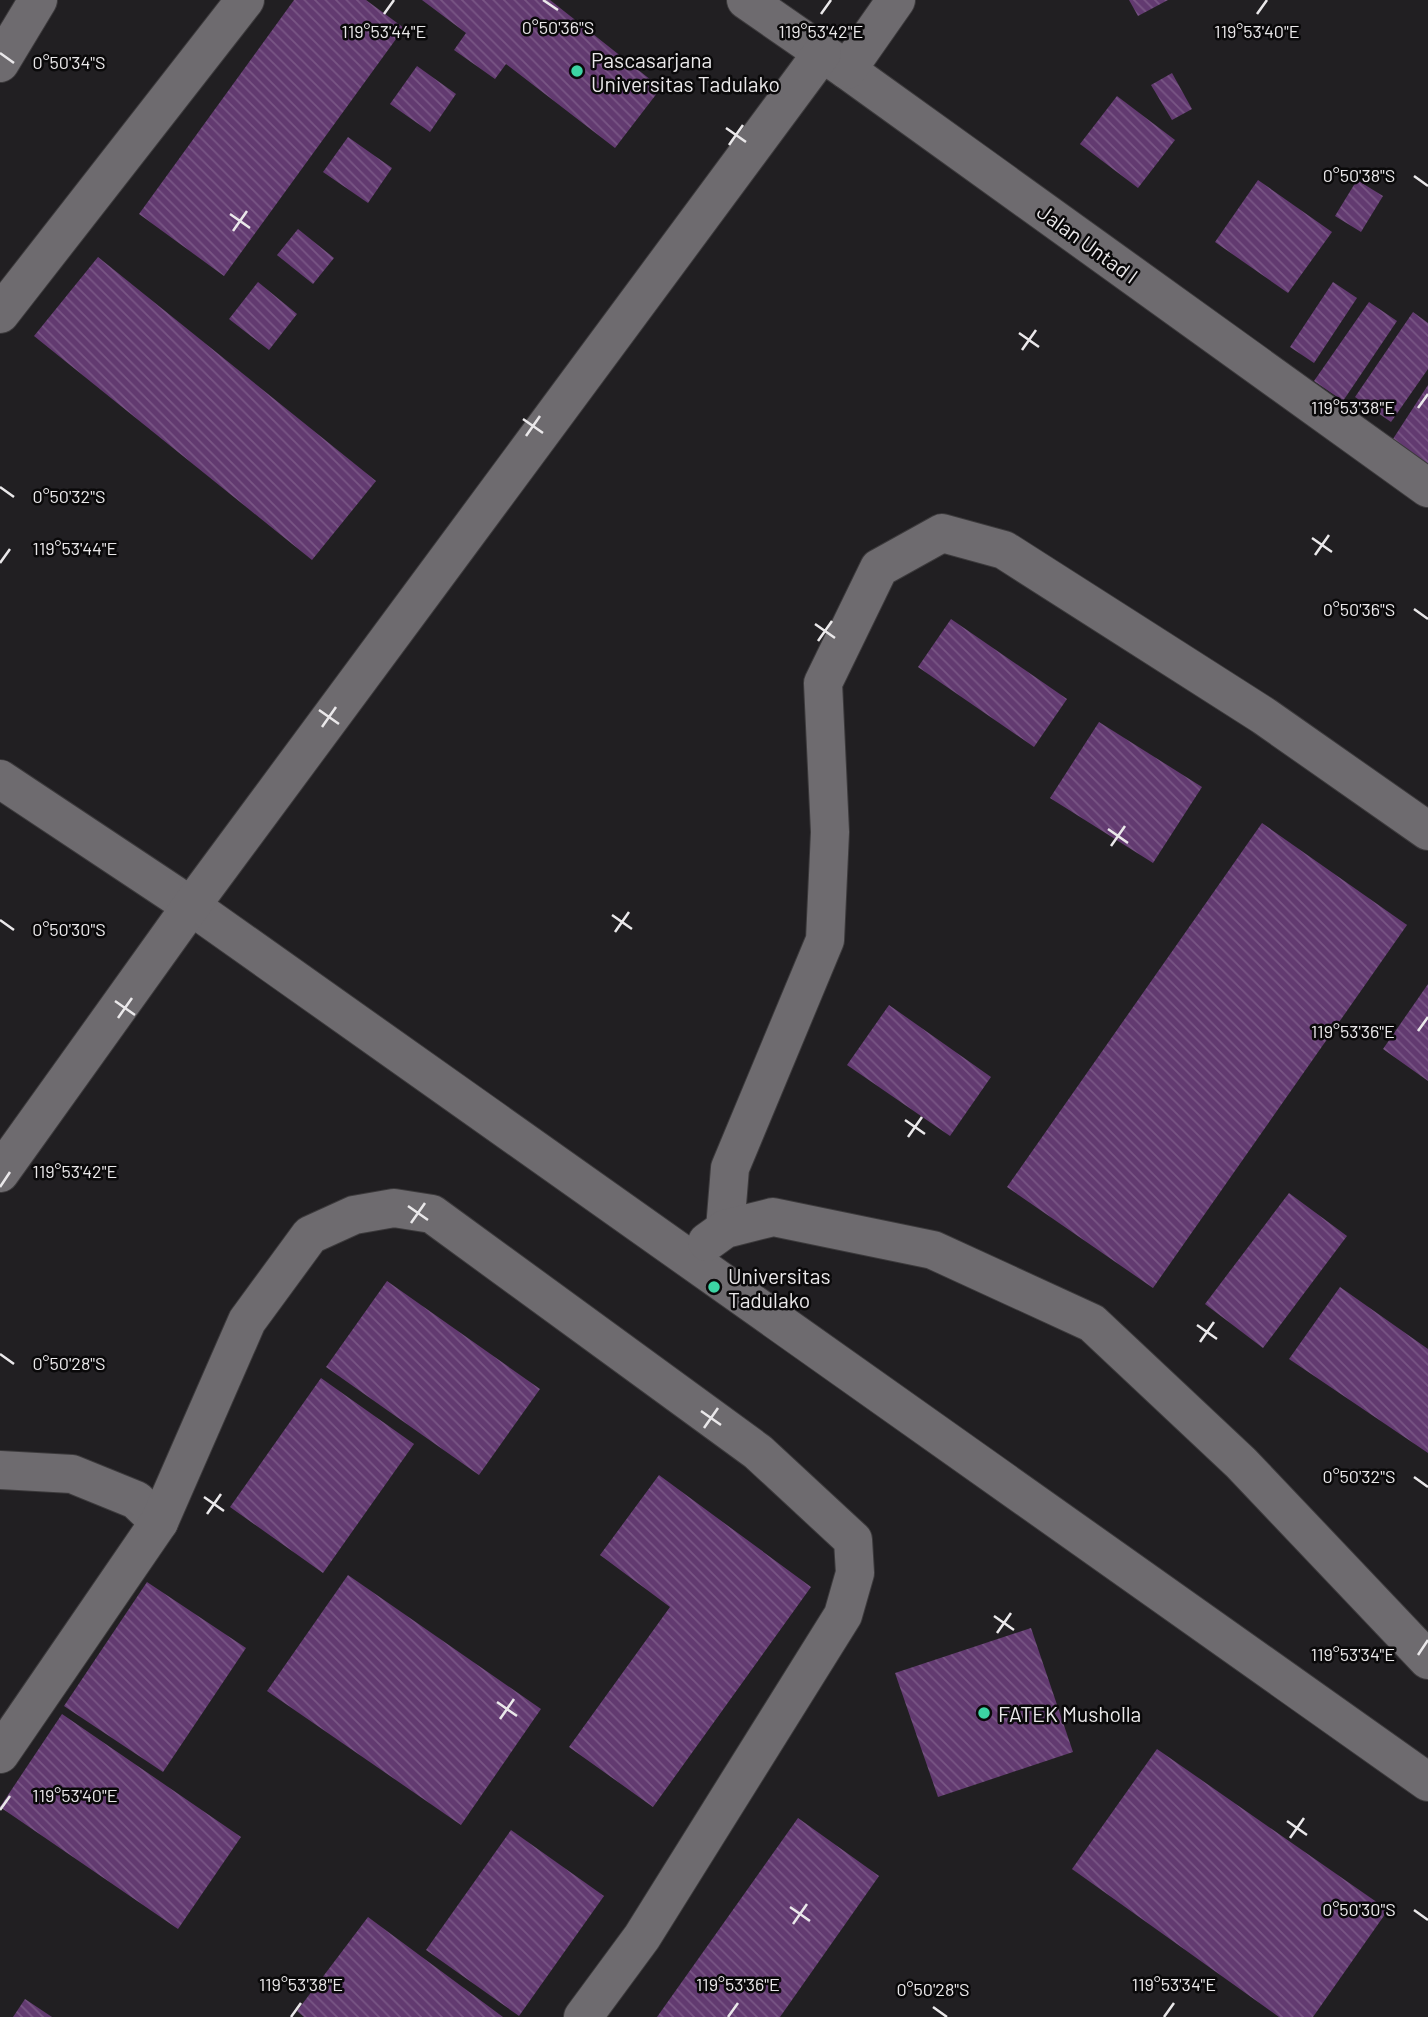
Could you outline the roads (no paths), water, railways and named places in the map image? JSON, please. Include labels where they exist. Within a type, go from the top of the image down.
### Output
[{"type":"street","points":[[0,63],[38,0]]},
{"type":"street","points":[[0,314],[245,0]]},
{"type":"street","name":"Jalan Untad I","points":[[746,0],[835,61],[1428,488]]},
{"type":"street","points":[[0,1173],[191,906],[835,61],[896,0]]},
{"type":"street","points":[[725,1229],[730,1168],[825,940],[830,832],[822,683],[879,568],[942,533],[1004,550],[1264,716],[1428,831]]},
{"type":"street","points":[[0,779],[191,906],[1428,1782]]},
{"type":"street","points":[[0,1754],[159,1522],[247,1321],[310,1235],[354,1215],[394,1208],[432,1214],[758,1452],[853,1540],[855,1573],[843,1615],[642,1937],[583,2017]]},
{"type":"street","points":[[687,1257],[725,1229],[773,1217],[933,1250],[1092,1323],[1241,1463],[1428,1660]]},
{"type":"street","points":[[0,1470],[72,1474],[136,1500],[159,1522]]},
{"type":"place","name":"Pascasarjana Universitas Tadulako","points":[[577,71]]},
{"type":"place","name":"Universitas Tadulako","points":[[714,1287]]},
{"type":"place","name":"FATEK Musholla","points":[[984,1713]]}]
